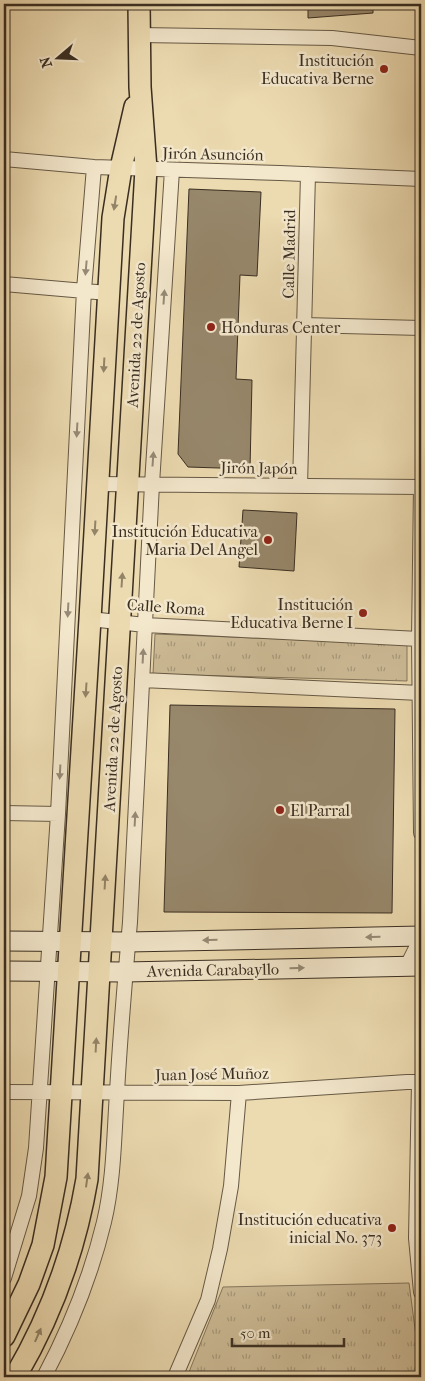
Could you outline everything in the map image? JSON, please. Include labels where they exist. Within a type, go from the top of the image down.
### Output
[{"type":"main road","name":"Avenida 22 de Agosto","points":[[15,1377],[32,1348],[72,1249],[81,1215],[87,1179],[146,169],[140,87],[139,4]]},
{"type":"main road","name":"Avenida 22 de Agosto","points":[[4,1336],[29,1284],[43,1245],[56,1177],[61,1093],[58,971],[70,942],[112,218],[121,168],[140,87]]},
{"type":"main road","name":"Avenida Carabayllo","points":[[4,942],[421,937]]},
{"type":"main road","name":"Avenida Carabayllo","points":[[4,971],[125,972],[414,966]]},
{"type":"street","points":[[139,35],[332,38],[421,48]]},
{"type":"street","name":"Jirón Asunción","points":[[4,159],[94,167],[421,179]]},
{"type":"street","name":"Avenida 22 de Agosto","points":[[4,1278],[29,1196],[36,1148],[39,1093],[58,971],[49,942],[58,814],[84,290],[94,167]]},
{"type":"street","name":"Avenida 22 de Agosto","points":[[44,1377],[75,1311],[94,1261],[105,1220],[114,1150],[128,942],[152,484],[172,170]]},
{"type":"street","name":"Calle Madrid","points":[[300,486],[308,174]]},
{"type":"street","points":[[4,284],[108,292]]},
{"type":"street","points":[[304,325],[421,328]]},
{"type":"street","name":"Jirón Japón","points":[[97,484],[421,487]]},
{"type":"street","points":[[421,487],[419,639],[421,833]]},
{"type":"street","name":"Calle Roma","points":[[90,619],[145,625],[419,639]]},
{"type":"street","points":[[142,680],[420,693]]},
{"type":"street","points":[[4,813],[58,814]]},
{"type":"street","points":[[414,966],[421,937]]},
{"type":"street","points":[[420,1082],[416,1238],[421,1292]]},
{"type":"street","name":"Juan José Muñoz","points":[[4,1092],[117,1094],[239,1093],[420,1082]]},
{"type":"street","points":[[175,1377],[208,1300],[220,1249],[231,1186],[239,1093]]},
{"type":"green space","points":[[155,634],[407,644],[407,681],[153,674]]},
{"type":"green space","points":[[409,1283],[421,1362],[421,1377],[187,1377],[223,1287]]},
{"type":"building","points":[[308,4],[373,4],[373,13],[308,18]]},
{"type":"building","name":"Honduras Center","points":[[189,189],[261,192],[257,276],[240,275],[236,379],[252,380],[250,469],[188,467],[178,454]]},
{"type":"building","name":"Institución Educativa Maria Del Angel","points":[[243,510],[297,513],[294,571],[239,567]]},
{"type":"building","name":"El Parral","points":[[170,705],[395,709],[392,913],[164,912]]},
{"type":"place","name":"Institución Educativa Berne","points":[[384,69]]},
{"type":"place","name":"Honduras Center","points":[[211,327]]},
{"type":"place","name":"Institución Educativa Maria Del Angel","points":[[268,540]]},
{"type":"place","name":"Institución Educativa Berne I","points":[[363,613]]},
{"type":"place","name":"El Parral","points":[[280,810]]},
{"type":"place","name":"Institución educativa inicial No. 373","points":[[392,1228]]}]
